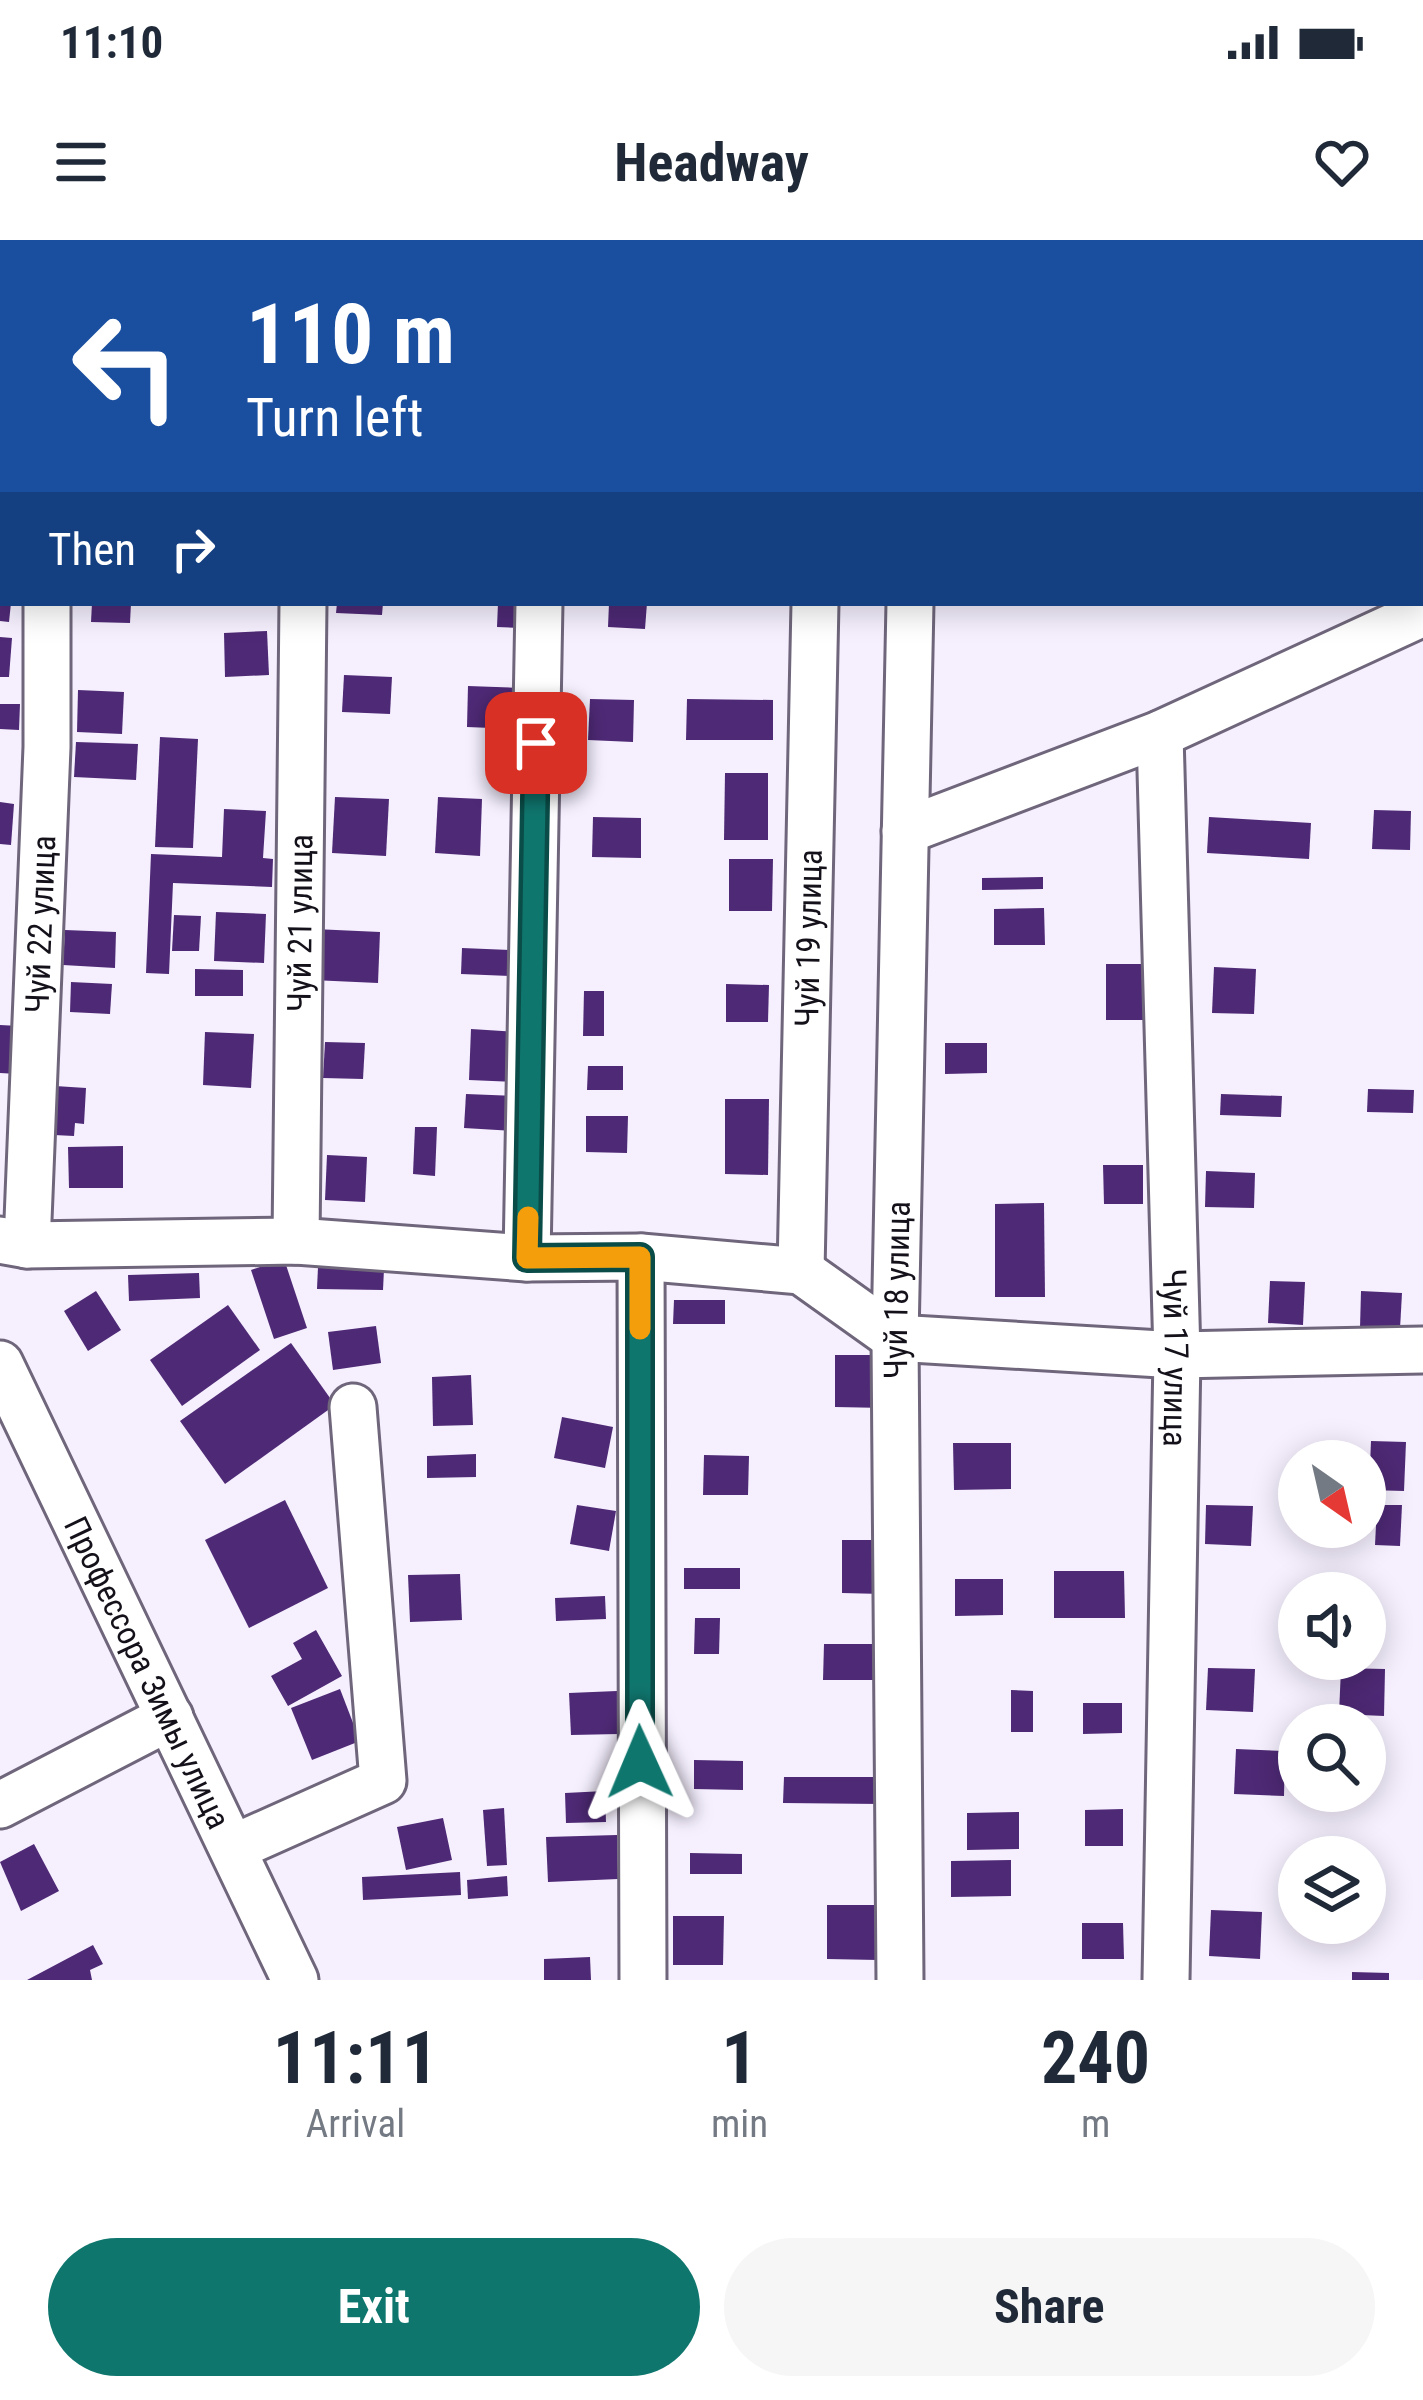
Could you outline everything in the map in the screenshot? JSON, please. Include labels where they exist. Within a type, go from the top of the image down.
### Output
[{"type":"street","name":"Чуй 22 улица","points":[[14,1242],[46,747],[46,606]]},
{"type":"street","name":"Чуй 21 улица","points":[[296,1240],[303,606]]},
{"type":"street","points":[[527,1258],[539,606]]},
{"type":"street","name":"Чуй 19 улица","points":[[801,1271],[815,606]]},
{"type":"street","name":"Чуй 18 улица","points":[[900,1980],[895,1338],[910,606]]},
{"type":"street","points":[[905,831],[1160,734],[1423,613]]},
{"type":"street","name":"Чуй 17 улица","points":[[1160,734],[1177,1355],[1166,1980]]},
{"type":"street","points":[[14,1242],[296,1240],[527,1258],[640,1257],[801,1271],[895,1338],[1177,1355],[1423,1350]]},
{"type":"street","points":[[640,1257],[643,1980]]},
{"type":"street","name":"Профессора Зимы улица","points":[[3,1376],[295,1980]]},
{"type":"street","points":[[232,1848],[383,1781],[353,1407]]},
{"type":"street","points":[[0,1805],[170,1717]]},
{"type":"building","points":[[0,606],[11,606],[9,622],[0,621]]},
{"type":"building","points":[[92,606],[131,606],[130,623],[91,622]]},
{"type":"building","points":[[337,606],[383,606],[382,615],[336,613]]},
{"type":"building","points":[[498,606],[522,606],[521,628],[497,627]]},
{"type":"building","points":[[609,606],[647,606],[645,629],[608,627]]},
{"type":"building","points":[[267,631],[269,675],[225,677],[224,633]]},
{"type":"building","points":[[0,637],[12,638],[9,677],[0,677]]},
{"type":"building","points":[[344,675],[392,677],[390,714],[342,712]]},
{"type":"building","points":[[468,686],[520,688],[518,729],[467,727]]},
{"type":"building","points":[[78,690],[124,692],[122,734],[77,732]]},
{"type":"building","points":[[590,699],[634,700],[633,742],[588,740]]},
{"type":"building","points":[[687,699],[773,700],[773,740],[686,740]]},
{"type":"building","points":[[0,704],[20,704],[19,730],[0,729]]},
{"type":"building","points":[[160,737],[198,739],[193,848],[155,847]]},
{"type":"building","points":[[76,742],[138,744],[136,780],[74,777]]},
{"type":"building","points":[[725,773],[768,773],[768,840],[724,840]]},
{"type":"building","points":[[335,797],[389,799],[386,856],[332,853]]},
{"type":"building","points":[[438,797],[482,799],[480,856],[435,853]]},
{"type":"building","points":[[0,802],[14,804],[11,845],[0,844]]},
{"type":"building","points":[[224,809],[266,811],[263,858],[273,859],[272,887],[173,883],[169,974],[146,973],[151,854],[222,857]]},
{"type":"building","points":[[1374,810],[1411,811],[1410,850],[1372,849]]},
{"type":"building","points":[[593,817],[641,818],[641,858],[592,857]]},
{"type":"building","points":[[1209,817],[1311,823],[1309,859],[1207,853]]},
{"type":"building","points":[[729,859],[773,859],[772,911],[729,911]]},
{"type":"building","points":[[1043,877],[1043,889],[982,890],[982,878]]},
{"type":"building","points":[[1044,908],[1045,945],[994,945],[994,909]]},
{"type":"building","points":[[216,912],[266,914],[264,963],[214,961]]},
{"type":"building","points":[[174,915],[201,916],[199,951],[172,951]]},
{"type":"building","points":[[314,929],[380,932],[378,983],[312,980]]},
{"type":"building","points":[[65,930],[116,932],[115,968],[63,965]]},
{"type":"building","points":[[462,948],[513,950],[512,976],[461,974]]},
{"type":"building","points":[[1106,964],[1146,964],[1146,1020],[1106,1020]]},
{"type":"building","points":[[1214,967],[1256,969],[1254,1014],[1212,1013]]},
{"type":"building","points":[[195,969],[243,970],[243,996],[195,996]]},
{"type":"building","points":[[71,982],[112,984],[110,1014],[70,1012]]},
{"type":"building","points":[[726,984],[769,985],[768,1022],[726,1022]]},
{"type":"building","points":[[584,991],[604,991],[604,1036],[583,1036]]},
{"type":"building","points":[[0,1025],[19,1026],[18,1074],[0,1073]]},
{"type":"building","points":[[471,1029],[516,1032],[514,1082],[469,1080]]},
{"type":"building","points":[[205,1032],[254,1034],[251,1088],[203,1085]]},
{"type":"building","points":[[325,1042],[365,1043],[363,1079],[323,1078]]},
{"type":"building","points":[[945,1043],[987,1043],[987,1073],[945,1074]]},
{"type":"building","points":[[588,1066],[623,1066],[623,1090],[587,1090]]},
{"type":"building","points":[[55,1086],[86,1088],[84,1124],[75,1123],[74,1136],[54,1135]]},
{"type":"building","points":[[1368,1089],[1414,1090],[1413,1113],[1367,1112]]},
{"type":"building","points":[[466,1094],[514,1096],[513,1131],[464,1128]]},
{"type":"building","points":[[1221,1094],[1282,1096],[1281,1117],[1220,1115]]},
{"type":"building","points":[[725,1099],[769,1099],[768,1175],[725,1174]]},
{"type":"building","points":[[586,1116],[628,1116],[627,1153],[586,1152]]},
{"type":"building","points":[[415,1127],[437,1127],[435,1176],[413,1174]]},
{"type":"building","points":[[123,1146],[123,1188],[69,1188],[68,1147]]},
{"type":"building","points":[[327,1155],[367,1157],[365,1202],[325,1200]]},
{"type":"building","points":[[1103,1165],[1143,1165],[1143,1204],[1104,1204]]},
{"type":"building","points":[[1206,1171],[1255,1173],[1254,1208],[1205,1207]]},
{"type":"building","points":[[1044,1203],[1045,1297],[995,1297],[995,1204]]},
{"type":"building","points":[[284,1259],[307,1328],[274,1339],[251,1270]]},
{"type":"building","points":[[318,1267],[384,1269],[383,1290],[317,1289]]},
{"type":"building","points":[[199,1273],[200,1298],[129,1301],[128,1275]]},
{"type":"building","points":[[1270,1281],[1305,1282],[1303,1325],[1268,1323]]},
{"type":"building","points":[[96,1291],[121,1330],[88,1351],[64,1311]]},
{"type":"building","points":[[1361,1291],[1402,1293],[1400,1329],[1360,1328]]},
{"type":"building","points":[[674,1300],[725,1300],[725,1324],[673,1324]]},
{"type":"building","points":[[228,1305],[260,1350],[182,1406],[150,1360]]},
{"type":"building","points":[[376,1326],[381,1363],[333,1370],[328,1332]]},
{"type":"building","points":[[291,1343],[335,1405],[225,1484],[180,1421]]},
{"type":"building","points":[[835,1355],[887,1355],[886,1408],[835,1407]]},
{"type":"building","points":[[471,1375],[473,1425],[433,1426],[432,1377]]},
{"type":"building","points":[[562,1417],[613,1427],[605,1468],[554,1458]]},
{"type":"building","points":[[1386,1441],[1406,1442],[1404,1491],[1386,1490]]},
{"type":"building","points":[[953,1443],[1011,1443],[1011,1489],[954,1490]]},
{"type":"building","points":[[476,1454],[476,1477],[427,1478],[427,1456]]},
{"type":"building","points":[[704,1455],[749,1456],[748,1495],[703,1495]]},
{"type":"building","points":[[285,1500],[328,1588],[249,1628],[205,1540]]},
{"type":"building","points":[[577,1505],[616,1511],[609,1551],[570,1544]]},
{"type":"building","points":[[1206,1505],[1253,1506],[1251,1546],[1205,1544]]},
{"type":"building","points":[[1386,1505],[1402,1505],[1400,1546],[1386,1545]]},
{"type":"building","points":[[842,1540],[883,1540],[883,1594],[842,1593]]},
{"type":"building","points":[[684,1568],[740,1568],[740,1589],[684,1589]]},
{"type":"building","points":[[1054,1571],[1124,1571],[1125,1618],[1054,1618]]},
{"type":"building","points":[[460,1574],[462,1620],[410,1622],[408,1575]]},
{"type":"building","points":[[955,1579],[1003,1579],[1003,1615],[955,1616]]},
{"type":"building","points":[[605,1596],[606,1619],[556,1621],[555,1598]]},
{"type":"building","points":[[695,1618],[720,1618],[719,1654],[694,1654]]},
{"type":"building","points":[[316,1630],[342,1676],[288,1706],[271,1676],[302,1659],[293,1643]]},
{"type":"building","points":[[824,1644],[879,1644],[878,1680],[823,1680]]},
{"type":"building","points":[[1208,1668],[1255,1669],[1253,1712],[1206,1710]]},
{"type":"building","points":[[1340,1680],[1385,1680],[1384,1704],[1339,1704]]},
{"type":"building","points":[[340,1689],[360,1741],[312,1760],[291,1708]]},
{"type":"building","points":[[1011,1690],[1033,1691],[1033,1732],[1011,1732]]},
{"type":"building","points":[[617,1691],[619,1734],[571,1735],[569,1693]]},
{"type":"building","points":[[1083,1703],[1122,1703],[1122,1733],[1083,1734]]},
{"type":"building","points":[[1236,1749],[1278,1751],[1278,1796],[1234,1794]]},
{"type":"building","points":[[694,1760],[743,1761],[743,1790],[694,1789]]},
{"type":"building","points":[[784,1777],[881,1777],[881,1804],[783,1803]]},
{"type":"building","points":[[605,1791],[606,1822],[566,1823],[565,1793]]},
{"type":"building","points":[[504,1808],[507,1865],[487,1866],[483,1810]]},
{"type":"building","points":[[1123,1809],[1123,1846],[1085,1846],[1085,1810]]},
{"type":"building","points":[[1019,1812],[1019,1849],[967,1850],[967,1813]]},
{"type":"building","points":[[443,1818],[452,1860],[406,1870],[397,1827]]},
{"type":"building","points":[[617,1835],[618,1879],[548,1882],[546,1837]]},
{"type":"building","points":[[34,1844],[59,1891],[21,1911],[0,1862]]},
{"type":"building","points":[[690,1853],[742,1854],[742,1874],[690,1874]]},
{"type":"building","points":[[1011,1860],[1011,1896],[951,1897],[951,1861]]},
{"type":"building","points":[[460,1872],[461,1895],[363,1900],[362,1877]]},
{"type":"building","points":[[507,1876],[508,1896],[468,1899],[467,1880]]},
{"type":"building","points":[[827,1905],[878,1905],[878,1960],[827,1959]]},
{"type":"building","points":[[1211,1910],[1262,1912],[1260,1959],[1209,1956]]},
{"type":"building","points":[[673,1916],[724,1916],[723,1965],[673,1965]]},
{"type":"building","points":[[1082,1923],[1123,1923],[1124,1959],[1082,1959]]},
{"type":"building","points":[[93,1945],[103,1964],[90,1970],[92,1980],[27,1980]]},
{"type":"building","points":[[590,1957],[591,1980],[544,1980],[544,1959]]},
{"type":"building","points":[[1352,1972],[1389,1973],[1389,1980],[1352,1980]]},
{"type":"slow traffic","points":[[528,1217],[527,1258],[640,1257],[640,1329]]},
{"type":"route","points":[[536,743],[527,1258],[640,1257],[640,1762]]}]
